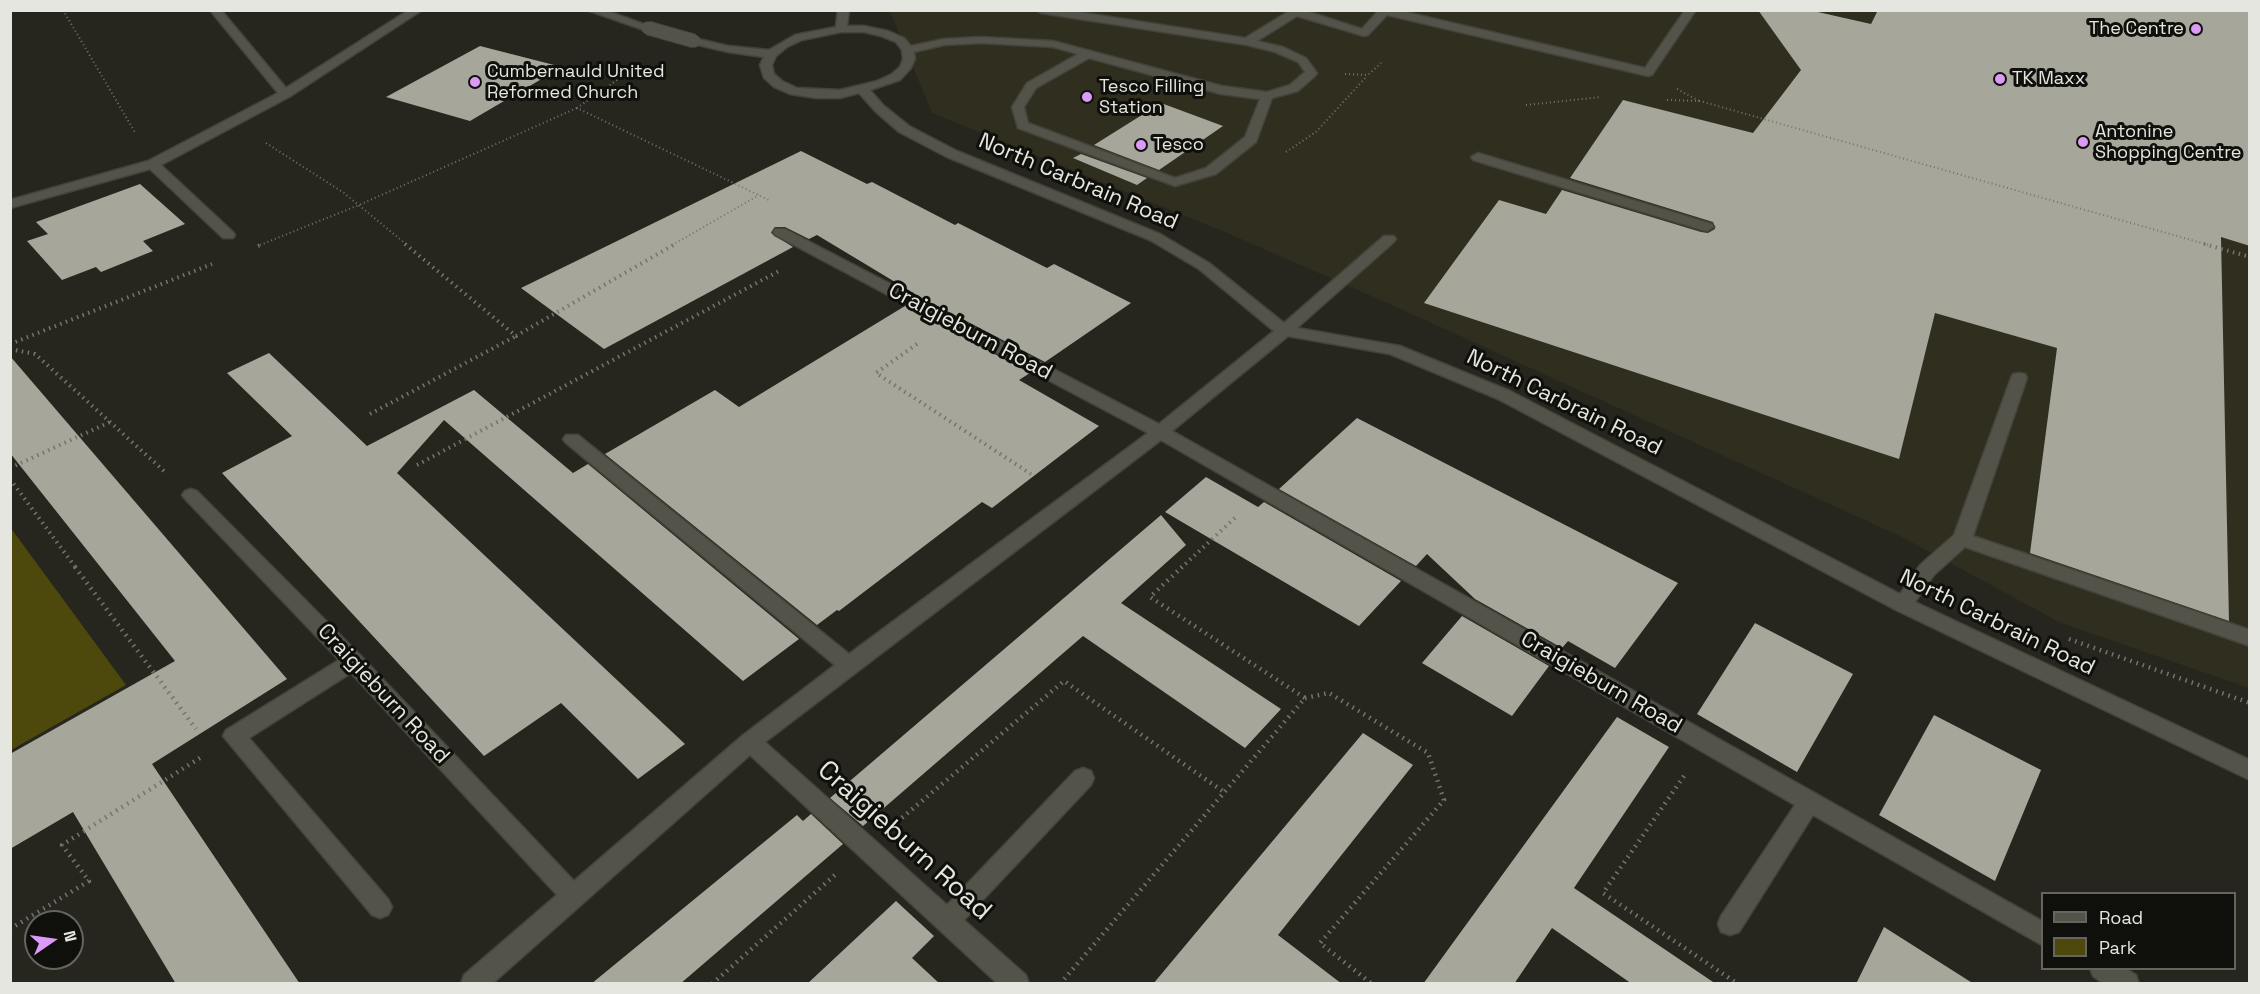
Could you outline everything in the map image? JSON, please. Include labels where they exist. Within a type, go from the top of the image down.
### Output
[{"type":"street","points":[[215,10],[285,94]]},
{"type":"street","points":[[10,204],[153,164],[285,94],[417,10]]},
{"type":"street","points":[[592,10],[694,41],[728,49],[771,54]]},
{"type":"street","points":[[841,29],[844,10]]},
{"type":"street","points":[[908,50],[944,42],[981,40],[1053,44],[1221,90],[1267,96],[1294,88],[1311,73],[1302,60],[1279,49],[1041,10]]},
{"type":"street","points":[[1247,42],[1296,12],[1364,33],[1385,11],[1648,72],[1691,10]]},
{"type":"street","points":[[841,29],[864,29],[884,33],[900,40],[908,50],[909,58],[905,68],[896,77],[863,90],[832,94],[794,91],[778,84],[768,75],[766,65],[771,54],[783,45],[799,37],[841,29]]},
{"type":"street","points":[[1089,53],[1030,86],[1018,107],[1022,124],[1175,183],[1211,171],[1251,139],[1267,96]]},
{"type":"street","name":"North Carbrain Road","points":[[863,90],[879,108],[904,129],[952,154],[1155,237],[1204,266],[1283,330],[1394,350],[1503,395],[1903,605],[2250,771]]},
{"type":"street","points":[[1478,157],[1707,227]]},
{"type":"street","points":[[153,164],[228,235]]},
{"type":"street","name":"Craigieburn Road","points":[[780,232],[1160,432],[2041,933]]},
{"type":"street","points":[[472,984],[750,742],[1160,432],[1323,299],[1389,240]]},
{"type":"street","points":[[1903,605],[1927,570],[1962,539],[2019,378]]},
{"type":"street","points":[[572,439],[849,665]]},
{"type":"street","name":"Craigieburn Road","points":[[191,495],[352,661],[573,896]]},
{"type":"street","points":[[1962,539],[2250,638]]},
{"type":"street","points":[[352,661],[234,736],[380,907]]},
{"type":"street","name":"Craigieburn Road","points":[[750,742],[1017,984]]},
{"type":"street","points":[[948,921],[1083,778]]},
{"type":"street","points":[[1730,924],[1810,801]]},
{"type":"street","points":[[2104,970],[2127,984]]},
{"type":"path","points":[[63,10],[153,164]]},
{"type":"path","points":[[250,249],[359,205],[577,108],[642,63]]},
{"type":"path","points":[[1526,105],[1606,97]]},
{"type":"path","points":[[1658,99],[1700,101],[2250,257]]},
{"type":"path","points":[[577,108],[806,218],[780,232]]},
{"type":"path","points":[[234,121],[359,205],[516,336]]},
{"type":"path","points":[[370,414],[516,336],[759,195]]},
{"type":"path","points":[[417,465],[816,251]]},
{"type":"path","points":[[10,344],[217,262]]},
{"type":"path","points":[[949,321],[876,373],[1031,474]]},
{"type":"path","points":[[10,349],[35,354],[191,495]]},
{"type":"path","points":[[10,468],[110,422]]},
{"type":"path","points":[[10,479],[212,750]]},
{"type":"path","points":[[1264,491],[1150,597],[1305,698]]},
{"type":"path","points":[[2064,637],[2173,678],[2250,703]]},
{"type":"path","points":[[712,984],[866,847],[1064,681],[1224,792]]},
{"type":"path","points":[[1060,984],[1305,698],[1329,693],[1428,753],[1444,800],[1320,943],[1372,984]]},
{"type":"path","points":[[10,929],[90,881],[62,845],[234,736]]},
{"type":"path","points":[[1707,743],[1602,893],[1738,984]]},
{"type":"shaded area","points":[[890,11],[2249,11],[2249,688],[2061,623],[1902,537],[1383,301],[1227,233],[932,113]]},
{"type":"green space","points":[[10,527],[126,685],[11,750],[10,750]]},
{"type":"building","points":[[1758,10],[1809,10],[1871,24],[1878,10],[2250,10],[2250,246],[2221,237],[2229,621],[2030,553],[2057,348],[1935,313],[1899,459],[1424,303],[1499,200],[1546,214],[1562,190],[1701,232],[1708,233],[1715,229],[1713,222],[1570,178],[1623,100],[1753,133],[1801,70]]},
{"type":"building","name":"Cumbernauld United Reformed Church","points":[[480,46],[562,67],[470,121],[386,97]]},
{"type":"building","points":[[1161,103],[1223,126],[1159,170],[1094,145]]},
{"type":"building","points":[[801,151],[867,184],[872,182],[955,225],[958,223],[1047,268],[1054,264],[1131,303],[1045,362],[920,297],[817,235],[809,239],[785,227],[775,227],[771,233],[793,247],[604,349],[521,288]]},
{"type":"building","points":[[1081,154],[1147,178],[1137,185],[1073,158]]},
{"type":"building","points":[[140,184],[185,224],[143,241],[153,251],[101,272],[96,267],[62,280],[27,241],[48,234],[36,222]]},
{"type":"building","points":[[905,306],[1030,373],[1019,380],[1099,426],[992,508],[982,502],[839,611],[837,610],[817,625],[605,454],[715,390],[739,407]]},
{"type":"building","points":[[269,353],[367,446],[474,390],[573,473],[588,464],[799,639],[743,681],[444,420],[397,473],[685,744],[638,779],[561,703],[484,756],[222,473],[292,436],[227,373]]},
{"type":"building","points":[[10,356],[287,679],[152,764],[300,984],[176,984],[73,812],[10,849],[10,754],[175,661],[10,453]]},
{"type":"building","points":[[1357,418],[1678,583],[1615,668],[1568,641],[1562,648],[1475,599],[1427,554],[1416,566],[1279,489]]},
{"type":"building","points":[[1206,477],[1258,507],[1264,502],[1401,581],[1359,626],[1165,512]]},
{"type":"building","points":[[1161,515],[1186,545],[1121,603],[1281,709],[1245,748],[1083,636],[863,826],[830,798]]},
{"type":"building","points":[[1462,616],[1549,666],[1512,716],[1422,663]]},
{"type":"building","points":[[1755,623],[1853,674],[1797,772],[1697,714]]},
{"type":"building","points":[[1934,715],[2041,770],[1995,881],[1879,815]]},
{"type":"building","points":[[1617,717],[1669,747],[1574,888],[1716,984],[1632,984],[1552,928],[1514,984],[1423,984]]},
{"type":"building","points":[[1363,733],[1413,765],[1278,935],[1342,984],[1153,984]]},
{"type":"building","points":[[811,814],[843,844],[680,984],[591,984],[797,815],[803,821]]},
{"type":"building","points":[[896,901],[934,936],[912,958],[940,984],[807,984]]},
{"type":"building","points":[[1884,927],[1974,984],[1856,984]]},
{"type":"place","name":"The Centre","points":[[2196,29]]},
{"type":"place","name":"TK Maxx","points":[[2000,79]]},
{"type":"place","name":"Cumbernauld United Reformed Church","points":[[475,82]]},
{"type":"place","name":"Tesco Filling Station","points":[[1087,97]]},
{"type":"place","name":"Antonine Shopping Centre","points":[[2083,142]]},
{"type":"place","name":"Tesco","points":[[1141,145]]}]
